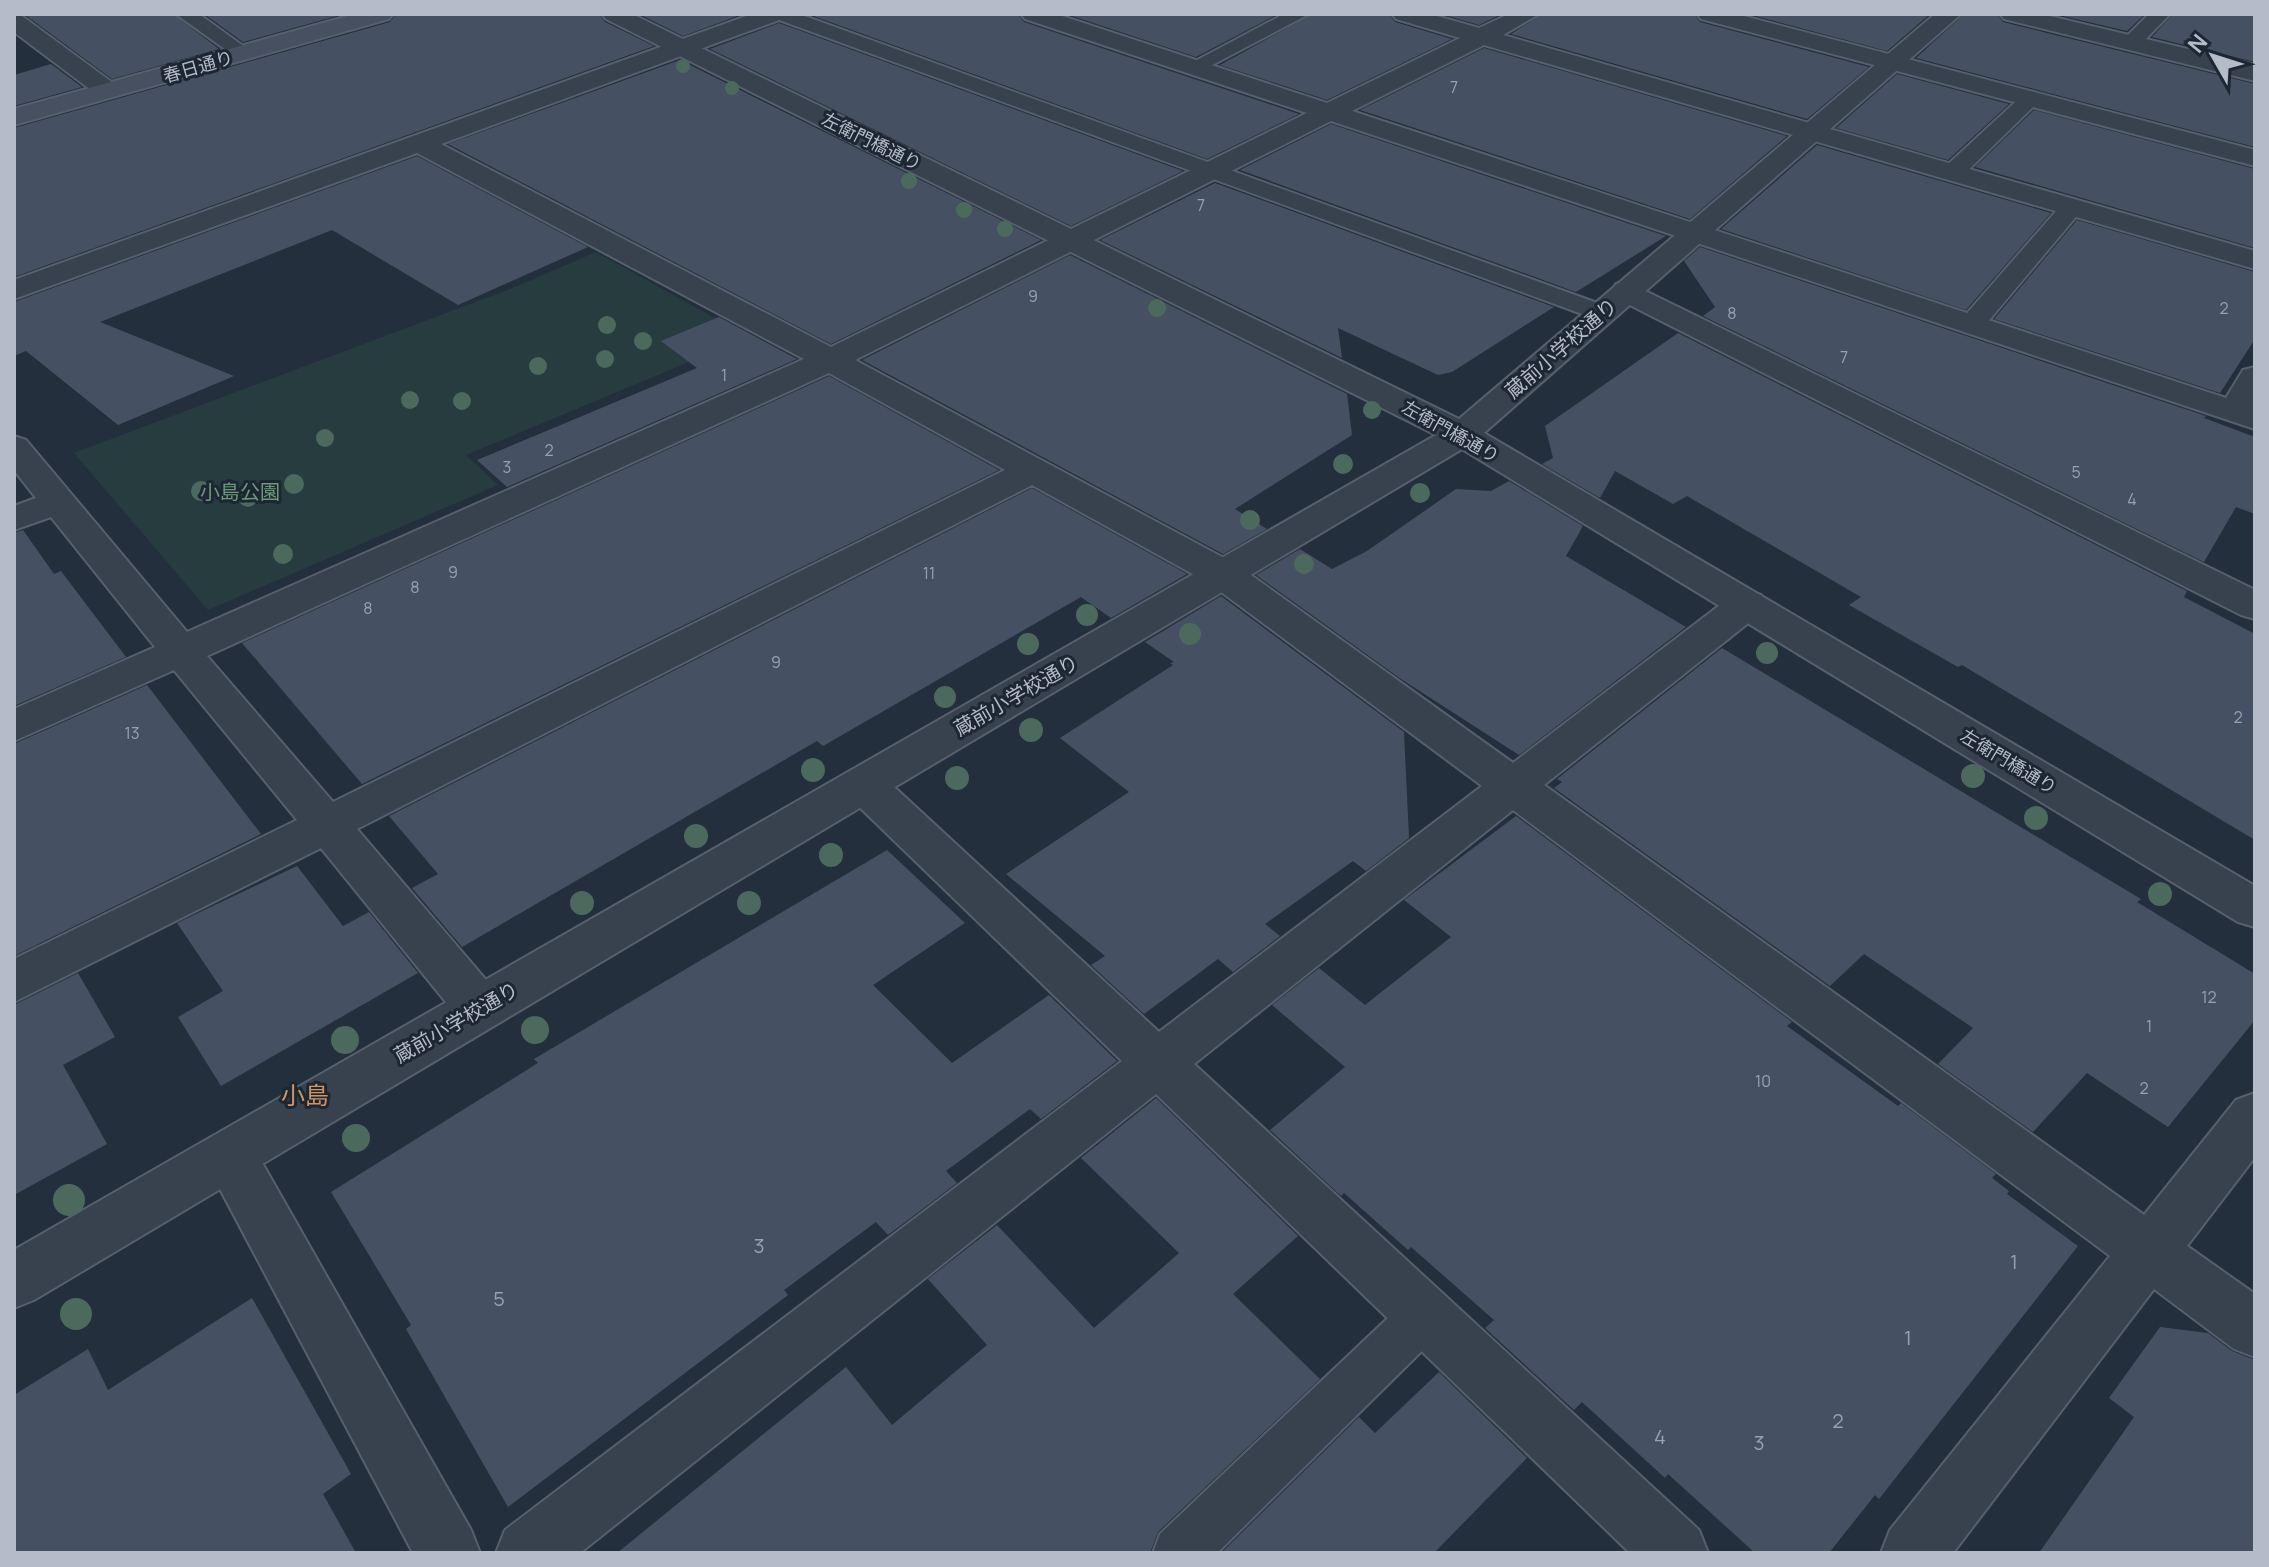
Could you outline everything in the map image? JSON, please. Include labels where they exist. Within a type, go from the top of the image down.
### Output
[{"type":"main road","name":"春日通り","points":[[14,117],[381,14]]},
{"type":"street","name":"左衛門橋通り","points":[[614,14],[1462,434],[2255,909]]},
{"type":"street","points":[[14,290],[774,14]]},
{"type":"street","points":[[1033,14],[2245,416],[2255,377]]},
{"type":"street","points":[[1404,14],[2255,260]]},
{"type":"street","points":[[14,726],[830,360],[1333,113],[1527,14]]},
{"type":"street","points":[[1709,14],[2255,158]]},
{"type":"street","name":"蔵前小学校通り","points":[[14,1281],[1462,434],[1949,14]]},
{"type":"street","points":[[2012,14],[2255,73]]},
{"type":"street","points":[[14,21],[108,91]]},
{"type":"street","points":[[421,144],[830,360],[1223,574],[2255,1329]]},
{"type":"street","points":[[1615,302],[2255,606]]},
{"type":"street","points":[[14,447],[179,653],[329,823],[480,1008]]},
{"type":"street","points":[[14,982],[1031,471]]},
{"type":"street","points":[[14,519],[58,502]]},
{"type":"street","points":[[528,1553],[1747,604]]},
{"type":"street","points":[[863,784],[1676,1553]]},
{"type":"street","points":[[1913,1553],[2255,1116]]},
{"type":"street","points":[[229,1155],[448,1553]]},
{"type":"lane","points":[[186,14],[243,53]]},
{"type":"lane","points":[[781,14],[1217,170],[1615,302]]},
{"type":"lane","points":[[1194,67],[1299,14]]},
{"type":"lane","points":[[2131,43],[2160,14]]},
{"type":"lane","points":[[1953,172],[2030,99]]},
{"type":"lane","points":[[1971,325],[2072,207]]},
{"type":"lane","points":[[1179,1553],[1425,1315]]},
{"type":"green space","name":"小島公園","points":[[596,252],[749,337],[466,455],[498,485],[208,610],[74,453],[515,287]]},
{"type":"building","points":[[24,14],[173,14],[219,49],[112,79]]},
{"type":"building","points":[[204,14],[344,14],[243,42]]},
{"type":"building","points":[[396,14],[599,14],[605,22],[654,46],[14,277],[14,128],[390,22]]},
{"type":"building","points":[[639,14],[743,14],[683,36]]},
{"type":"building","points":[[808,14],[1018,14],[1024,22],[1299,114],[1207,159]]},
{"type":"building","points":[[1066,14],[1278,14],[1196,57]]},
{"type":"building","points":[[1312,14],[1389,14],[1395,22],[1452,39],[1327,100],[1220,65]]},
{"type":"building","points":[[1441,14],[1502,14],[1479,25]]},
{"type":"building","points":[[1542,14],[1694,14],[1700,22],[1869,67],[1807,119],[1511,34]]},
{"type":"building","points":[[1748,14],[1930,14],[1887,51]]},
{"type":"building","points":[[1964,14],[1997,14],[2003,22],[2255,84],[2255,147],[1916,58]]},
{"type":"building","points":[[2054,14],[2145,14],[2127,31]]},
{"type":"building","points":[[2173,14],[2255,14],[2255,62],[2152,37]]},
{"type":"building","points":[[779,23],[1183,171],[1071,226],[710,49]]},
{"type":"building","points":[[1484,48],[1787,136],[1690,219],[1360,110]]},
{"type":"building","points":[[680,60],[1041,240],[831,344],[448,144]]},
{"type":"building","points":[[51,64],[82,87],[14,106],[14,75]]},
{"type":"building","points":[[1897,74],[2009,104],[1948,160],[1836,128]]},
{"type":"building","points":[[2034,110],[2255,169],[2255,248],[1975,167]]},
{"type":"building","points":[[1331,124],[1666,236],[1576,292],[1240,170]]},
{"type":"building","points":[[1817,145],[2051,213],[1966,310],[1721,229]]},
{"type":"building","points":[[417,156],[588,247],[458,305],[332,230],[100,322],[234,376],[118,425],[26,351],[14,356],[14,302]]},
{"type":"building","points":[[1215,183],[1554,307],[1452,372],[1438,375],[1338,328],[1342,358],[1100,240]]},
{"type":"building","points":[[2077,220],[2255,272],[2255,339],[2220,393],[1994,319]]},
{"type":"building","points":[[1700,247],[2206,416],[2204,418],[2255,437],[2255,514],[2236,507],[2204,562],[1703,316],[1715,307],[1684,261]]},
{"type":"building","points":[[1070,255],[1347,394],[1352,435],[1235,509],[1267,529],[1223,554],[862,360]]},
{"type":"building","points":[[719,317],[797,359],[507,487],[477,460],[697,368],[661,341]]},
{"type":"building","points":[[1678,333],[2187,591],[2184,597],[2255,634],[2255,840],[1962,665],[1958,667],[1849,605],[1861,597],[1687,496],[1673,504],[1615,471],[1600,498],[1542,464],[1553,458],[1545,426]]},
{"type":"building","points":[[829,376],[999,470],[362,784],[242,643]]},
{"type":"building","points":[[1509,481],[1583,526],[1566,556],[1686,627],[1519,755],[1401,679],[1256,575],[1300,549],[1332,569],[1367,551],[1456,489],[1491,491]]},
{"type":"building","points":[[1032,488],[1187,574],[1111,618],[1081,597],[823,746],[817,741],[462,947],[412,888],[438,874],[389,816]]},
{"type":"building","points":[[23,530],[54,574],[61,571],[126,657],[14,706],[14,533]]},
{"type":"building","points":[[1221,596],[1404,732],[1409,838],[1366,871],[1353,861],[1265,924],[1280,936],[1233,972],[1218,959],[1144,1014],[1091,965],[1105,956],[1006,874],[1129,792],[1060,738],[1173,665],[1170,663],[1174,662],[1145,642]]},
{"type":"building","points":[[1722,648],[2141,899],[2137,902],[2255,974],[2255,1020],[2168,1127],[2087,1073],[2033,1132],[1938,1064],[1973,1028],[1864,954],[1830,986],[1554,788],[1562,782],[1557,779]]},
{"type":"building","points":[[147,685],[261,834],[14,956],[14,744]]},
{"type":"building","points":[[1516,816],[1792,1022],[1787,1026],[1898,1106],[1901,1103],[1996,1174],[1992,1178],[2009,1191],[2007,1194],[2078,1246],[1879,1499],[1875,1495],[1829,1553],[1755,1553],[1668,1474],[1665,1478],[1582,1402],[1574,1410],[1485,1328],[1494,1320],[1411,1247],[1408,1250],[1344,1193],[1341,1196],[1270,1130],[1345,1067],[1272,1005],[1319,968],[1365,1005],[1451,937],[1404,900]]},
{"type":"building","points":[[887,850],[965,923],[873,985],[952,1063],[1049,995],[1117,1061],[1041,1119],[1030,1109],[946,1171],[957,1183],[888,1235],[876,1222],[784,1290],[788,1295],[508,1507],[406,1329],[411,1325],[331,1192],[538,1063],[534,1059]]},
{"type":"building","points":[[297,866],[343,926],[369,912],[418,973],[221,1086],[178,1017],[223,991],[177,923]]},
{"type":"building","points":[[78,973],[115,1037],[63,1065],[107,1144],[14,1195],[14,1005]]},
{"type":"building","points":[[1156,1098],[1298,1236],[1233,1294],[1320,1379],[1158,1532],[1150,1553],[617,1553],[846,1367],[892,1425],[987,1345],[928,1279],[997,1225],[1094,1328],[1179,1253],[1081,1158]]},
{"type":"building","points":[[252,1298],[351,1474],[323,1494],[356,1553],[14,1553],[14,1395],[88,1349],[108,1390]]},
{"type":"building","points":[[2160,1327],[2208,1333],[2232,1351],[2255,1360],[2255,1553],[2039,1553],[2134,1417],[2109,1398]]},
{"type":"building","points":[[1439,1372],[1527,1458],[1434,1553],[1221,1553],[1359,1417],[1375,1433]]},
{"type":"district","name":"小島","points":[[305,1094]]}]
